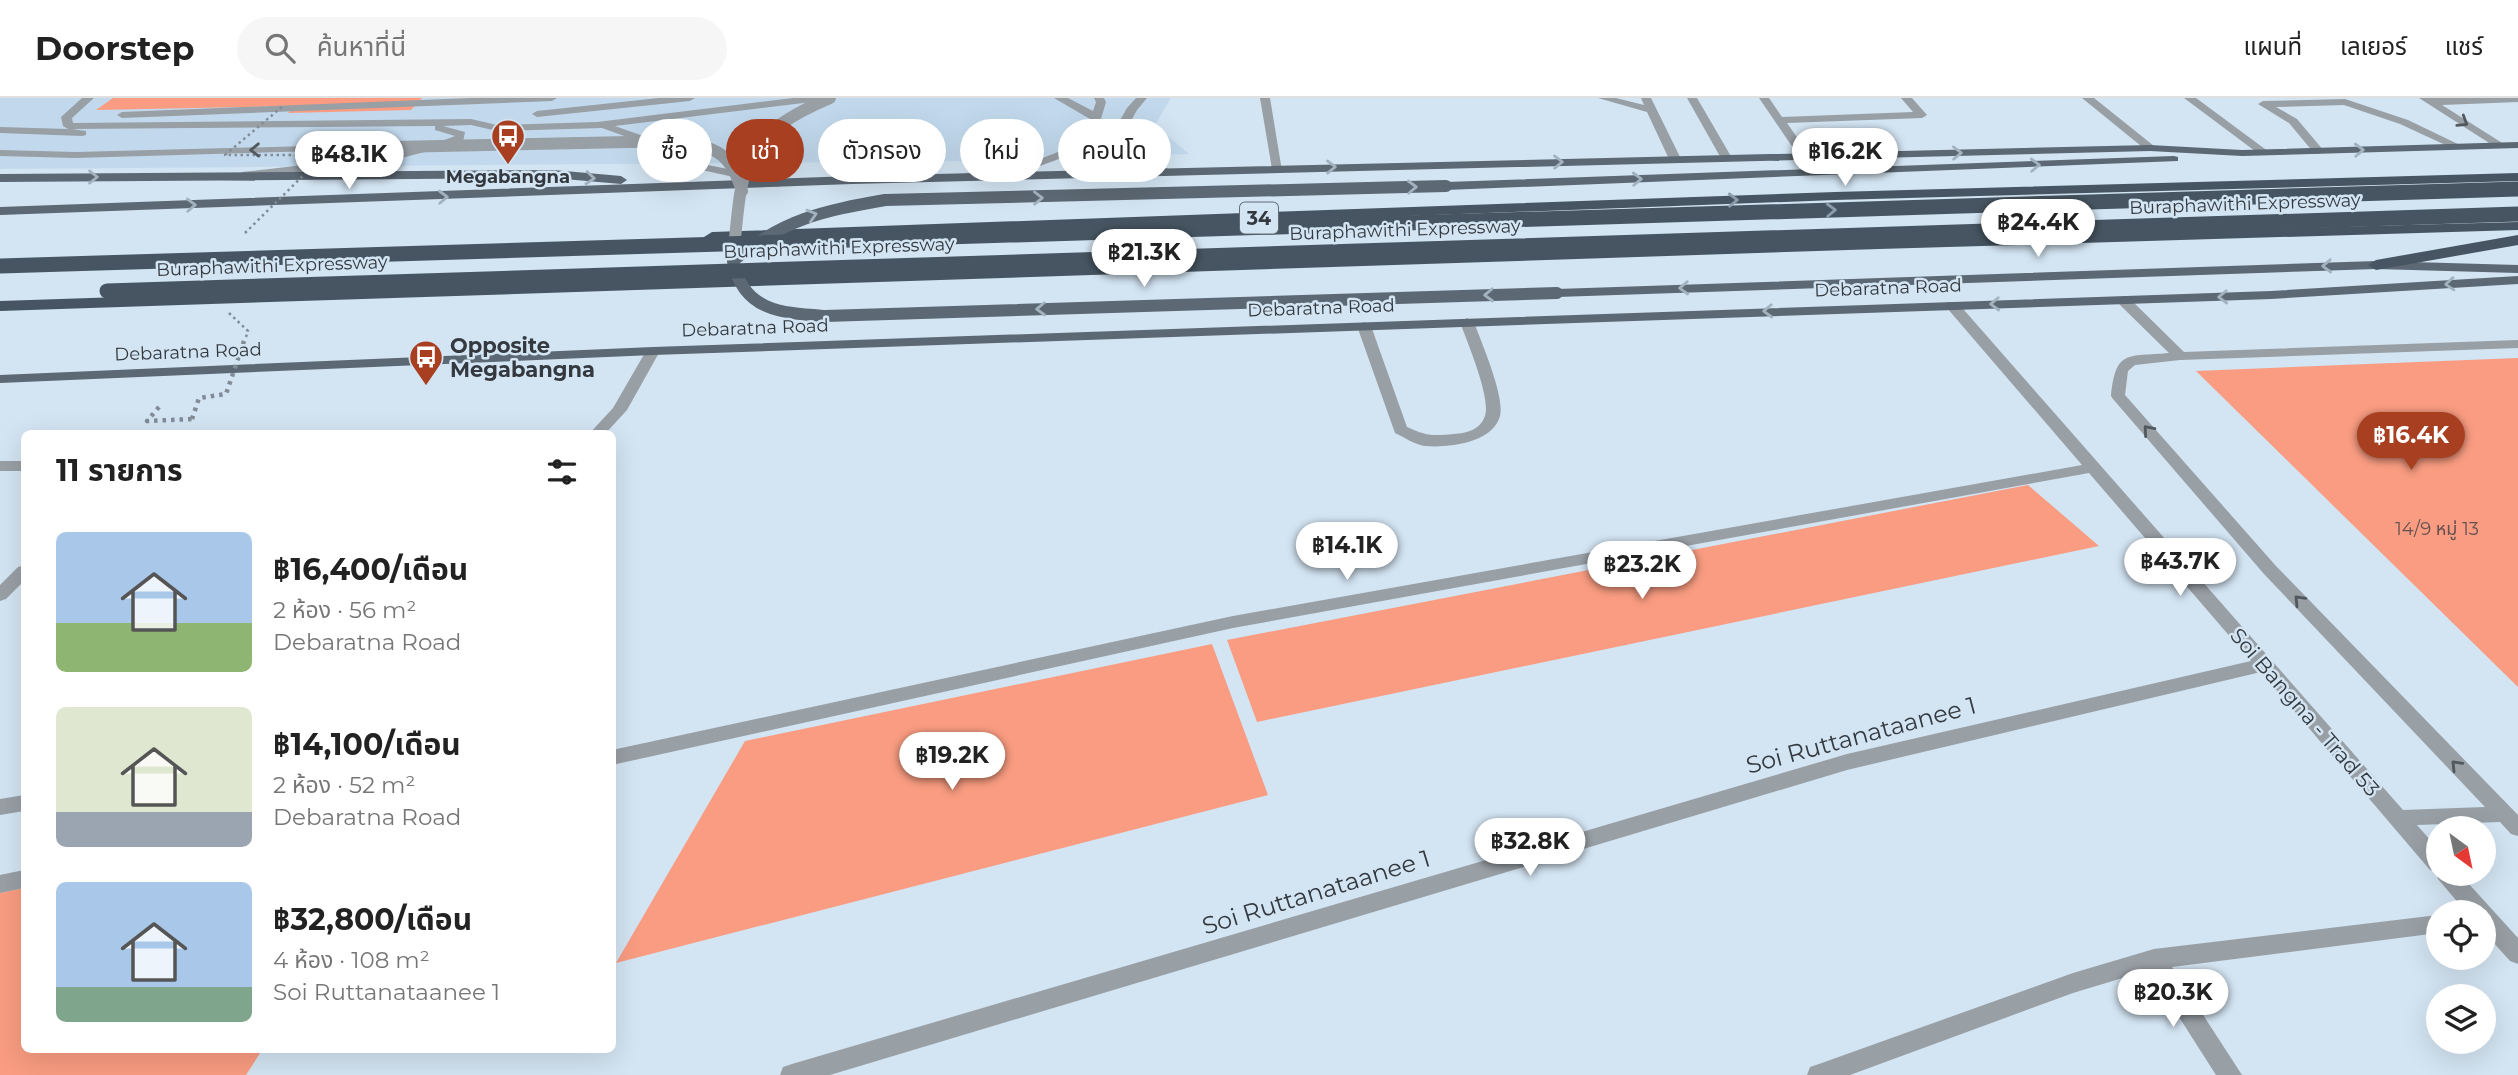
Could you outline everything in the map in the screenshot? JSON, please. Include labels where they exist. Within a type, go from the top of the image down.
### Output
[{"type":"highway","name":"34","points":[[0,258],[1094,224],[1835,196],[2518,177]]},
{"type":"highway","name":"Buraphawithi Expressway","points":[[0,266],[2518,189]]},
{"type":"highway","name":"Buraphawithi Expressway","points":[[0,294],[2518,214]]},
{"type":"highway","name":"34","points":[[0,304],[1865,244],[2518,226]]},
{"type":"highway","points":[[2376,265],[2518,240]]},
{"type":"highway","points":[[0,258],[136,262]]},
{"type":"highway","points":[[0,304],[107,291]]},
{"type":"main road","points":[[2518,145],[2263,152],[2159,160],[1446,186],[885,200],[834,209],[787,224],[757,241],[733,261],[734,276],[739,286],[760,304],[797,315],[825,316],[2376,265],[2518,269]]},
{"type":"main road","points":[[1171,172],[2150,148],[2242,153]]},
{"type":"main road","points":[[0,177],[552,174],[698,187]]},
{"type":"main road","points":[[0,211],[1058,175]]},
{"type":"main road","name":"Debaratna Road","points":[[0,379],[653,351],[2271,295],[2518,280]]},
{"type":"street","points":[[66,117],[89,98]]},
{"type":"street","points":[[66,117],[552,98]]},
{"type":"street","points":[[537,114],[582,98]]},
{"type":"street","points":[[66,117],[69,125],[104,127],[480,123],[537,114],[690,98]]},
{"type":"street","points":[[480,123],[497,128],[597,125],[820,98]]},
{"type":"street","points":[[733,261],[750,156],[758,142],[794,113],[830,98]]},
{"type":"street","points":[[1059,98],[1096,118]]},
{"type":"street","points":[[949,178],[1026,168],[1082,141],[1096,118],[1101,102],[1099,98]]},
{"type":"street","points":[[1124,119],[1131,103],[1142,98]]},
{"type":"street","points":[[1265,98],[1278,169]]},
{"type":"street","points":[[1604,98],[1651,110]]},
{"type":"street","points":[[1646,98],[1675,159]]},
{"type":"street","points":[[1692,98],[1726,158]]},
{"type":"street","points":[[1764,98],[1804,156]]},
{"type":"street","points":[[1779,120],[1922,115],[1906,98]]},
{"type":"street","points":[[2087,98],[2150,148]]},
{"type":"street","points":[[2189,98],[2263,152]]},
{"type":"street","points":[[2428,100],[2518,99]]},
{"type":"street","points":[[2259,101],[2342,100],[2404,122],[2458,147]]},
{"type":"street","points":[[2428,100],[2501,146]]},
{"type":"street","points":[[2259,101],[2292,121],[2318,151]]},
{"type":"street","points":[[597,125],[642,139],[679,162],[778,183]]},
{"type":"street","points":[[0,130],[222,133],[436,127],[461,134],[459,140],[437,148],[316,168],[225,176]]},
{"type":"street","points":[[0,153],[76,155],[678,141],[703,145],[728,156],[735,166],[743,191]]},
{"type":"street","points":[[2123,300],[2180,356]]},
{"type":"street","name":"Soi Bangna - Trad 53","points":[[1952,305],[2426,851]]},
{"type":"street","points":[[1364,326],[1400,430],[1425,441],[1471,436],[1484,430],[1493,415],[1488,380],[1467,322]]},
{"type":"street","points":[[2511,821],[2270,570],[2118,396],[2121,370],[2131,361],[2180,356],[2518,344]]},
{"type":"street","points":[[601,430],[619,410],[653,351]]},
{"type":"street","points":[[0,466],[21,466]]},
{"type":"street","points":[[616,757],[1233,622],[2093,468]]},
{"type":"street","points":[[0,595],[21,574]]},
{"type":"street","name":"Soi Ruttanataanee 1","points":[[792,1075],[1847,762],[2264,665]]},
{"type":"street","points":[[0,807],[21,804]]},
{"type":"street","points":[[2397,818],[2511,821]]},
{"type":"street","points":[[0,884],[21,880]]},
{"type":"street","points":[[2457,886],[2469,900]]},
{"type":"street","points":[[1819,1075],[2073,983],[2154,959],[2426,925]]},
{"type":"street","points":[[2496,930],[2518,954]]},
{"type":"street","points":[[2154,959],[2230,1075]]},
{"type":"path","points":[[159,408],[147,421],[192,419]]},
{"type":"shaded area","points":[[0,98],[1171,98],[1159,119],[1058,119],[1058,158],[1044,159],[1044,119],[960,119],[960,161],[946,161],[946,119],[818,119],[818,162],[804,162],[804,119],[726,119],[726,163],[712,163],[712,119],[637,119],[637,164],[0,169]]},
{"type":"shaded area","points":[[1171,139],[1189,154],[1171,155]]},
{"type":"building","points":[[113,98],[422,98],[411,110],[288,113],[296,106],[96,110]]},
{"type":"building","points":[[2518,358],[2518,687],[2196,371]]},
{"type":"building","points":[[2028,485],[2099,546],[1257,722],[1227,640]]},
{"type":"building","points":[[1212,644],[1268,795],[616,963],[745,741]]},
{"type":"building","points":[[21,889],[21,1053],[260,1053],[246,1075],[0,1075],[0,893]]},
{"type":"place","name":"Megabangna","points":[[508,166]]},
{"type":"place","name":"Opposite Megabangna","points":[[426,387]]}]
